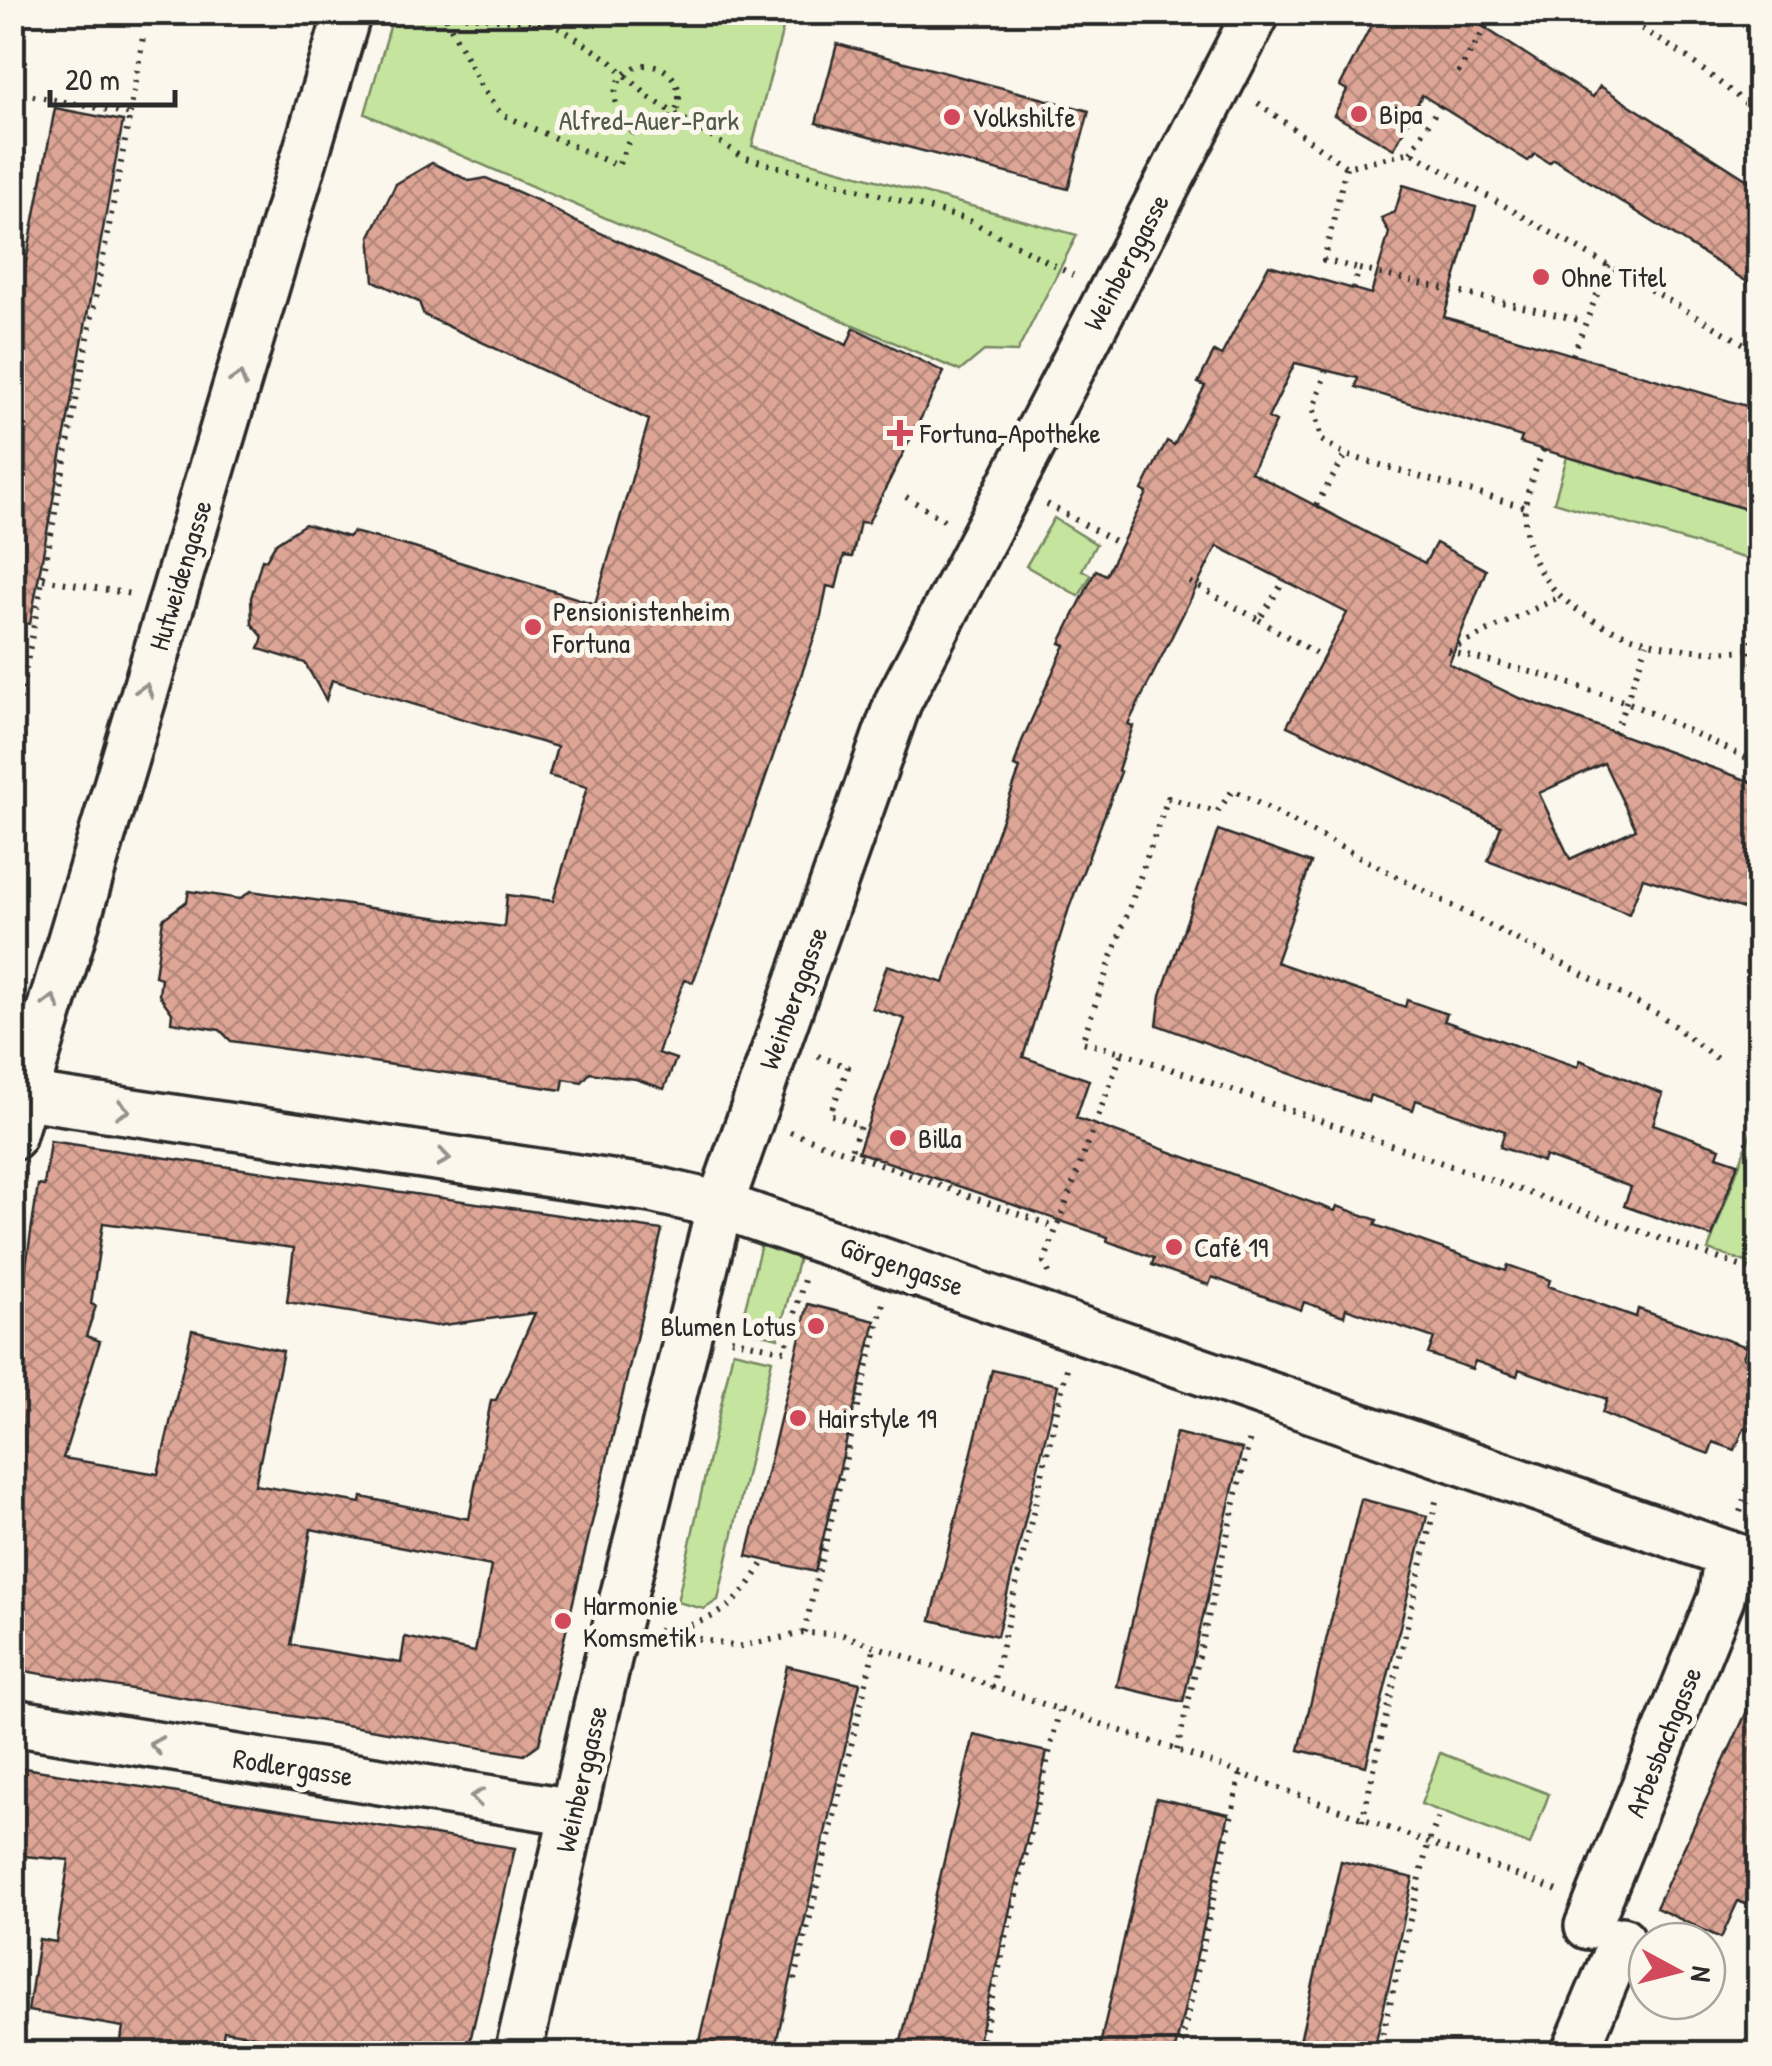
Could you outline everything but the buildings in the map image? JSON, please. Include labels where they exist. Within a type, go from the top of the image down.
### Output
[{"type":"street","name":"Hutweidengasse","points":[[17,1109],[348,12]]},
{"type":"street","name":"Weinberggasse","points":[[518,2054],[720,1205],[898,702],[1257,12]]},
{"type":"street","name":"Görgengasse","points":[[17,1109],[651,1189],[720,1205],[1744,1560]]},
{"type":"street","name":"Arbesbachgasse","points":[[1574,2054],[1603,1923],[1721,1598],[1744,1560]]},
{"type":"street","name":"Rodlergasse","points":[[12,1722],[573,1812]]},
{"type":"path","points":[[424,12],[446,18],[554,24],[675,114],[742,156],[966,220],[1110,293]]},
{"type":"path","points":[[1458,73],[1494,12]]},
{"type":"path","points":[[1615,12],[1684,55],[1760,114]]},
{"type":"path","points":[[446,18],[483,90],[501,114],[618,166],[634,129]]},
{"type":"path","points":[[12,742],[143,37]]},
{"type":"path","points":[[643,65],[668,72],[680,94],[675,114],[663,126],[634,129],[618,114],[614,101],[624,74],[643,65]]},
{"type":"path","points":[[1221,85],[1268,107],[1346,167]]},
{"type":"path","points":[[12,92],[130,114]]},
{"type":"path","points":[[1411,152],[1440,105]]},
{"type":"path","points":[[1346,167],[1411,152],[1760,352]]},
{"type":"path","points":[[1346,167],[1324,260],[1583,321]]},
{"type":"path","points":[[1573,355],[1583,321],[1609,264]]},
{"type":"path","points":[[1353,289],[1359,269]]},
{"type":"path","points":[[1326,370],[1314,410],[1322,440],[1346,455],[1524,507]]},
{"type":"path","points":[[1543,450],[1524,507],[1528,546],[1559,598],[1616,631],[1647,642],[1704,653],[1755,649]]},
{"type":"path","points":[[1316,505],[1346,455]]},
{"type":"path","points":[[1011,484],[1122,545]]},
{"type":"path","points":[[906,497],[938,517]]},
{"type":"path","points":[[43,579],[172,601]]},
{"type":"path","points":[[1259,620],[1284,581]]},
{"type":"path","points":[[1190,582],[1324,658]]},
{"type":"path","points":[[1559,598],[1448,651],[1548,676],[1629,703],[1760,764]]},
{"type":"path","points":[[1760,599],[1755,649],[1760,690]]},
{"type":"path","points":[[1615,733],[1629,703],[1647,642]]},
{"type":"path","points":[[1721,1062],[1660,1015],[1233,790],[1217,812],[1168,798],[1082,1042],[1122,1052],[1760,1273]]},
{"type":"path","points":[[778,1041],[848,1067],[830,1114],[860,1126],[850,1153]]},
{"type":"path","points":[[992,1688],[1076,1328],[1044,1262],[1122,1052]]},
{"type":"path","points":[[751,1118],[1056,1228]]},
{"type":"path","points":[[691,1330],[785,1351],[816,1236]]},
{"type":"path","points":[[804,1632],[893,1263]]},
{"type":"path","points":[[1177,1750],[1261,1392]]},
{"type":"path","points":[[1744,1560],[1760,1452]]},
{"type":"path","points":[[1362,1820],[1446,1457]]},
{"type":"path","points":[[669,1631],[715,1618],[739,1602],[765,1560]]},
{"type":"path","points":[[653,1629],[737,1646],[804,1632],[840,1634],[1241,1772],[1428,1844],[1603,1923]]},
{"type":"path","points":[[796,1980],[875,1645]]},
{"type":"path","points":[[980,2050],[1059,1710]]},
{"type":"path","points":[[1179,2054],[1241,1772]]},
{"type":"path","points":[[1378,2054],[1428,1844],[1440,1811]]},
{"type":"green space","name":"Alfred-Auer-Park","points":[[394,13],[787,13],[752,146],[1077,235],[1017,352],[984,351],[960,371],[365,114]]},
{"type":"green space","points":[[1567,457],[1759,513],[1750,560],[1554,502]]},
{"type":"green space","points":[[1054,518],[1096,544],[1082,570],[1091,575],[1079,596],[1026,566]]},
{"type":"green space","points":[[1759,1111],[1759,1266],[1708,1250]]},
{"type":"green space","points":[[764,1232],[803,1242],[778,1338],[740,1328]]},
{"type":"green space","points":[[733,1351],[772,1360],[718,1600],[704,1609],[677,1602]]},
{"type":"green space","points":[[1440,1753],[1549,1794],[1530,1845],[1421,1804]]},
{"type":"place","name":"Bipa","points":[[1359,114]]},
{"type":"place","name":"Volkshilfe","points":[[952,117]]},
{"type":"place","name":"Ohne Titel","points":[[1541,277]]},
{"type":"place","name":"Fortuna-Apotheke","points":[[900,433]]},
{"type":"place","name":"Pensionistenheim Fortuna","points":[[533,627]]},
{"type":"place","name":"Billa","points":[[898,1138]]},
{"type":"place","name":"Café 19","points":[[1174,1247]]},
{"type":"place","name":"Blumen Lotus","points":[[816,1326]]},
{"type":"place","name":"Hairstyle 19","points":[[798,1418]]},
{"type":"place","name":"Harmonie Komsmetik","points":[[563,1621]]}]
